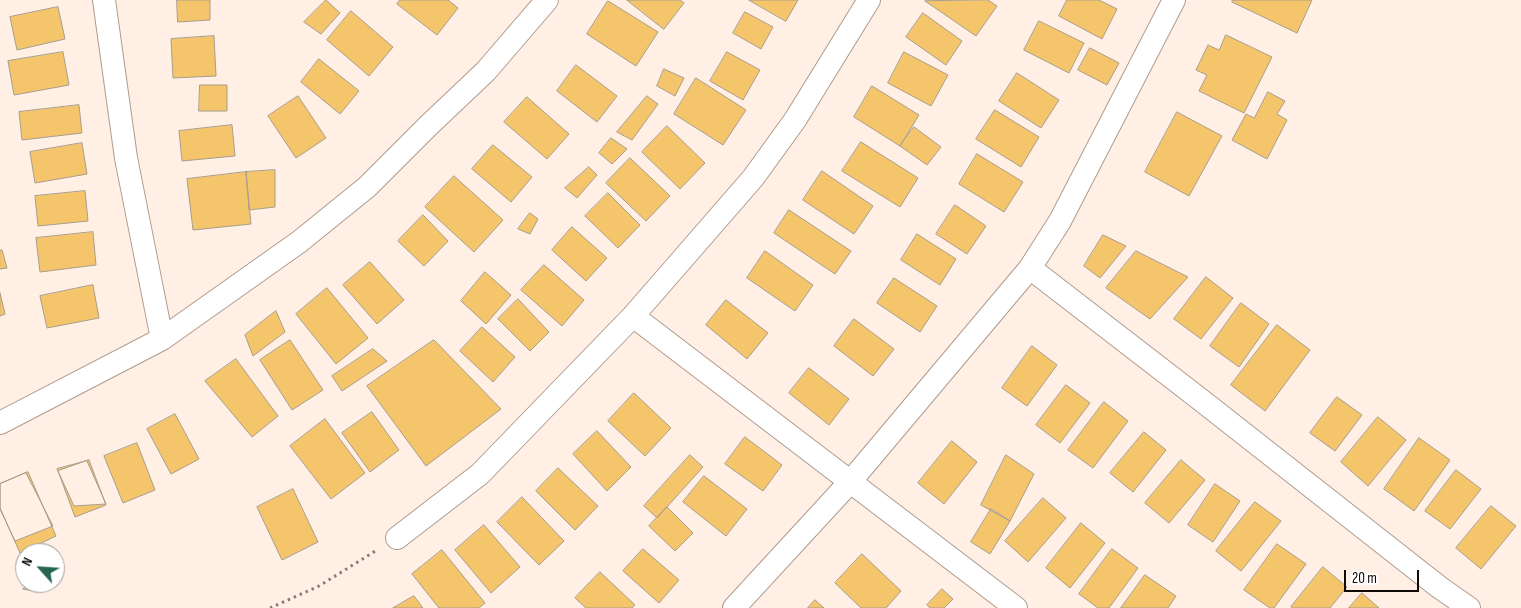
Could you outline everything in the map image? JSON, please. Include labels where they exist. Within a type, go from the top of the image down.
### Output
[{"type":"street","points":[[104,0],[126,158],[162,339]]},
{"type":"street","points":[[0,423],[162,339],[299,242],[367,187],[486,71],[547,0]]},
{"type":"street","points":[[397,538],[480,474],[633,316],[753,178],[795,120],[869,0]]},
{"type":"street","points":[[734,608],[850,482],[1030,268],[1065,212],[1174,0]]},
{"type":"street","points":[[1030,268],[1439,587],[1469,608]]},
{"type":"street","points":[[633,316],[1016,608]]},
{"type":"path","points":[[270,608],[319,586],[397,538]]},
{"type":"building","points":[[177,0],[210,0],[210,20],[178,22]]},
{"type":"building","points":[[326,0],[340,13],[321,34],[304,22]]},
{"type":"building","points":[[400,0],[448,0],[458,8],[437,35],[397,4]]},
{"type":"building","points":[[627,0],[680,0],[684,3],[664,29]]},
{"type":"building","points":[[749,0],[798,0],[786,21]]},
{"type":"building","points":[[988,0],[997,6],[976,36],[925,1]]},
{"type":"building","points":[[1067,0],[1099,0],[1117,9],[1102,39],[1059,16]]},
{"type":"building","points":[[1233,0],[1312,0],[1297,33],[1232,2]]},
{"type":"building","points":[[608,1],[658,32],[636,66],[587,34]]},
{"type":"building","points":[[58,7],[65,39],[17,50],[10,17]]},
{"type":"building","points":[[351,11],[393,47],[369,76],[327,40]]},
{"type":"building","points":[[745,12],[773,27],[761,49],[733,33]]},
{"type":"building","points":[[923,13],[962,41],[946,65],[906,37]]},
{"type":"building","points":[[1039,21],[1084,43],[1069,73],[1024,50]]},
{"type":"building","points":[[1226,35],[1272,57],[1244,113],[1199,91],[1207,75],[1196,70],[1208,45],[1219,50]]},
{"type":"building","points":[[214,36],[216,76],[173,78],[171,39]]},
{"type":"building","points":[[1090,48],[1119,63],[1107,85],[1078,70]]},
{"type":"building","points":[[63,52],[69,85],[14,95],[8,61]]},
{"type":"building","points":[[727,52],[760,70],[743,100],[710,81]]},
{"type":"building","points":[[904,52],[948,75],[931,106],[888,83]]},
{"type":"building","points":[[319,59],[359,91],[340,114],[301,82]]},
{"type":"building","points":[[576,65],[617,96],[597,122],[557,91]]},
{"type":"building","points":[[664,69],[684,78],[675,96],[657,86]]},
{"type":"building","points":[[1017,73],[1059,100],[1041,128],[999,101]]},
{"type":"building","points":[[696,78],[746,110],[723,145],[674,114]]},
{"type":"building","points":[[200,85],[227,85],[227,111],[199,111]]},
{"type":"building","points":[[872,86],[919,115],[900,146],[854,117]]},
{"type":"building","points":[[1268,92],[1285,101],[1277,114],[1287,120],[1267,159],[1232,140],[1246,114],[1254,118]]},
{"type":"building","points":[[298,96],[326,138],[296,158],[268,116]]},
{"type":"building","points":[[647,96],[658,104],[632,140],[617,132]]},
{"type":"building","points":[[527,97],[569,134],[547,159],[504,122]]},
{"type":"building","points":[[79,105],[82,133],[22,140],[19,112]]},
{"type":"building","points":[[995,110],[1039,137],[1021,167],[976,139]]},
{"type":"building","points":[[1177,112],[1222,136],[1189,196],[1145,172]]},
{"type":"building","points":[[232,125],[235,156],[182,161],[179,131]]},
{"type":"building","points":[[667,126],[705,163],[680,189],[642,152]]},
{"type":"building","points":[[914,127],[941,147],[927,165],[900,146]]},
{"type":"building","points":[[611,138],[627,149],[612,164],[599,153]]},
{"type":"building","points":[[861,142],[918,178],[900,207],[842,171]]},
{"type":"building","points":[[82,143],[87,174],[35,183],[30,152]]},
{"type":"building","points":[[493,145],[532,177],[511,202],[472,169]]},
{"type":"building","points":[[977,154],[1023,182],[1004,212],[959,184]]},
{"type":"building","points":[[630,158],[670,196],[646,221],[606,183]]},
{"type":"building","points":[[589,167],[597,175],[577,198],[565,188]]},
{"type":"building","points":[[275,170],[275,207],[249,210],[246,172]]},
{"type":"building","points":[[822,171],[873,206],[854,234],[803,200]]},
{"type":"building","points":[[246,172],[251,224],[193,230],[187,179]]},
{"type":"building","points":[[454,176],[503,220],[474,252],[425,207]]},
{"type":"building","points":[[85,191],[88,221],[38,226],[35,196]]},
{"type":"building","points":[[608,193],[640,225],[618,248],[585,216]]},
{"type":"building","points":[[955,205],[986,226],[967,254],[936,234]]},
{"type":"building","points":[[789,210],[851,251],[835,274],[774,233]]},
{"type":"building","points":[[530,213],[538,219],[530,234],[518,229]]},
{"type":"building","points":[[423,215],[448,241],[424,266],[398,241]]},
{"type":"building","points":[[572,227],[607,258],[586,281],[552,250]]},
{"type":"building","points":[[93,232],[96,265],[40,272],[36,238]]},
{"type":"building","points":[[917,234],[956,259],[940,285],[901,260]]},
{"type":"building","points":[[1103,235],[1126,246],[1100,278],[1084,266]]},
{"type":"building","points":[[0,250],[2,250],[7,268],[0,269]]},
{"type":"building","points":[[765,251],[813,285],[795,311],[747,278]]},
{"type":"building","points":[[1136,251],[1188,277],[1150,319],[1106,288]]},
{"type":"building","points":[[370,262],[404,300],[377,324],[343,285]]},
{"type":"building","points":[[544,265],[584,300],[562,326],[521,290]]},
{"type":"building","points":[[485,272],[511,295],[486,324],[461,301]]},
{"type":"building","points":[[1206,277],[1233,298],[1201,339],[1174,319]]},
{"type":"building","points":[[894,278],[937,306],[920,332],[877,303]]},
{"type":"building","points":[[93,285],[99,318],[47,328],[40,296]]},
{"type":"building","points":[[327,288],[368,338],[336,364],[296,314]]},
{"type":"building","points":[[0,293],[5,314],[0,316]]},
{"type":"building","points":[[518,299],[549,332],[530,351],[498,319]]},
{"type":"building","points":[[726,300],[768,333],[747,359],[706,325]]},
{"type":"building","points":[[1241,303],[1269,324],[1239,367],[1210,346]]},
{"type":"building","points":[[276,311],[285,332],[253,356],[245,335]]},
{"type":"building","points":[[854,319],[894,349],[873,376],[834,346]]},
{"type":"building","points":[[1277,325],[1310,350],[1265,411],[1231,385]]},
{"type":"building","points":[[482,327],[515,357],[493,382],[460,351]]},
{"type":"building","points":[[290,340],[323,390],[292,410],[260,360]]},
{"type":"building","points":[[434,340],[501,409],[426,466],[367,386]]},
{"type":"building","points":[[1032,346],[1057,365],[1027,406],[1002,388]]},
{"type":"building","points":[[373,349],[387,361],[342,391],[332,376]]},
{"type":"building","points":[[236,359],[278,416],[252,437],[205,381]]},
{"type":"building","points":[[809,368],[849,399],[829,425],[789,393]]},
{"type":"building","points":[[1066,385],[1090,403],[1060,443],[1036,425]]},
{"type":"building","points":[[634,393],[671,428],[645,456],[608,421]]},
{"type":"building","points":[[1337,397],[1362,415],[1335,451],[1310,433]]},
{"type":"building","points":[[1104,402],[1128,421],[1093,468],[1068,450]]},
{"type":"building","points":[[372,412],[399,450],[370,472],[342,433]]},
{"type":"building","points":[[175,414],[199,459],[171,474],[147,429]]},
{"type":"building","points":[[1378,417],[1406,440],[1368,486],[1341,462]]},
{"type":"building","points":[[325,419],[365,473],[331,499],[290,446]]},
{"type":"building","points":[[597,431],[631,467],[607,491],[573,454]]},
{"type":"building","points":[[1144,432],[1166,450],[1133,492],[1110,473]]},
{"type":"building","points":[[745,437],[782,465],[763,491],[725,464]]},
{"type":"building","points":[[1419,438],[1450,460],[1414,511],[1384,489]]},
{"type":"building","points":[[952,441],[977,462],[944,504],[918,483]]},
{"type":"building","points":[[137,443],[155,490],[123,503],[104,456]]},
{"type":"building","points":[[690,455],[703,467],[657,518],[644,506]]},
{"type":"building","points":[[1006,455],[1034,474],[1010,521],[981,505]]},
{"type":"building","points":[[89,460],[106,505],[75,517],[58,471]]},
{"type":"building","points":[[1181,460],[1205,480],[1169,523],[1145,503]]},
{"type":"building","points":[[87,461],[106,504],[74,506],[57,469]]},
{"type":"building","points":[[558,468],[598,506],[575,530],[536,491]]},
{"type":"building","points":[[1456,470],[1481,489],[1450,529],[1425,511]]},
{"type":"building","points":[[28,472],[56,536],[41,543],[16,543],[0,508],[0,484]]},
{"type":"building","points":[[26,473],[53,526],[15,541],[0,509],[0,484]]},
{"type":"building","points":[[704,476],[747,509],[726,536],[683,502]]},
{"type":"building","points":[[1215,484],[1240,501],[1213,542],[1188,525]]},
{"type":"building","points":[[293,489],[318,542],[282,560],[257,507]]},
{"type":"building","points":[[522,497],[564,541],[539,565],[497,522]]},
{"type":"building","points":[[1043,498],[1066,518],[1028,562],[1005,541]]},
{"type":"building","points":[[1255,502],[1281,521],[1241,571],[1216,551]]},
{"type":"building","points":[[1491,506],[1516,526],[1481,569],[1456,548]]},
{"type":"building","points":[[667,507],[693,533],[675,551],[649,526]]},
{"type":"building","points":[[991,509],[1010,521],[990,554],[971,542]]},
{"type":"building","points":[[1081,523],[1105,543],[1070,588],[1046,568]]},
{"type":"building","points":[[484,525],[520,567],[491,593],[455,550]]},
{"type":"building","points":[[1277,544],[1306,564],[1274,608],[1270,608],[1244,590]]},
{"type":"building","points":[[643,549],[679,580],[659,603],[623,571]]},
{"type":"building","points":[[1112,549],[1138,568],[1109,608],[1098,608],[1079,594]]},
{"type":"building","points":[[442,550],[485,603],[479,608],[439,608],[412,574]]},
{"type":"building","points":[[862,554],[901,591],[886,608],[861,608],[835,583]]},
{"type":"building","points":[[1323,567],[1347,587],[1330,608],[1292,608],[1291,607]]},
{"type":"building","points":[[600,572],[635,605],[632,608],[586,608],[575,598]]},
{"type":"building","points":[[1145,575],[1176,596],[1168,608],[1121,608]]},
{"type":"building","points":[[942,589],[953,599],[944,608],[930,608],[927,605]]},
{"type":"building","points":[[1362,593],[1379,608],[1349,608]]},
{"type":"building","points":[[414,596],[423,608],[393,608]]},
{"type":"building","points":[[815,600],[824,608],[808,608]]}]
